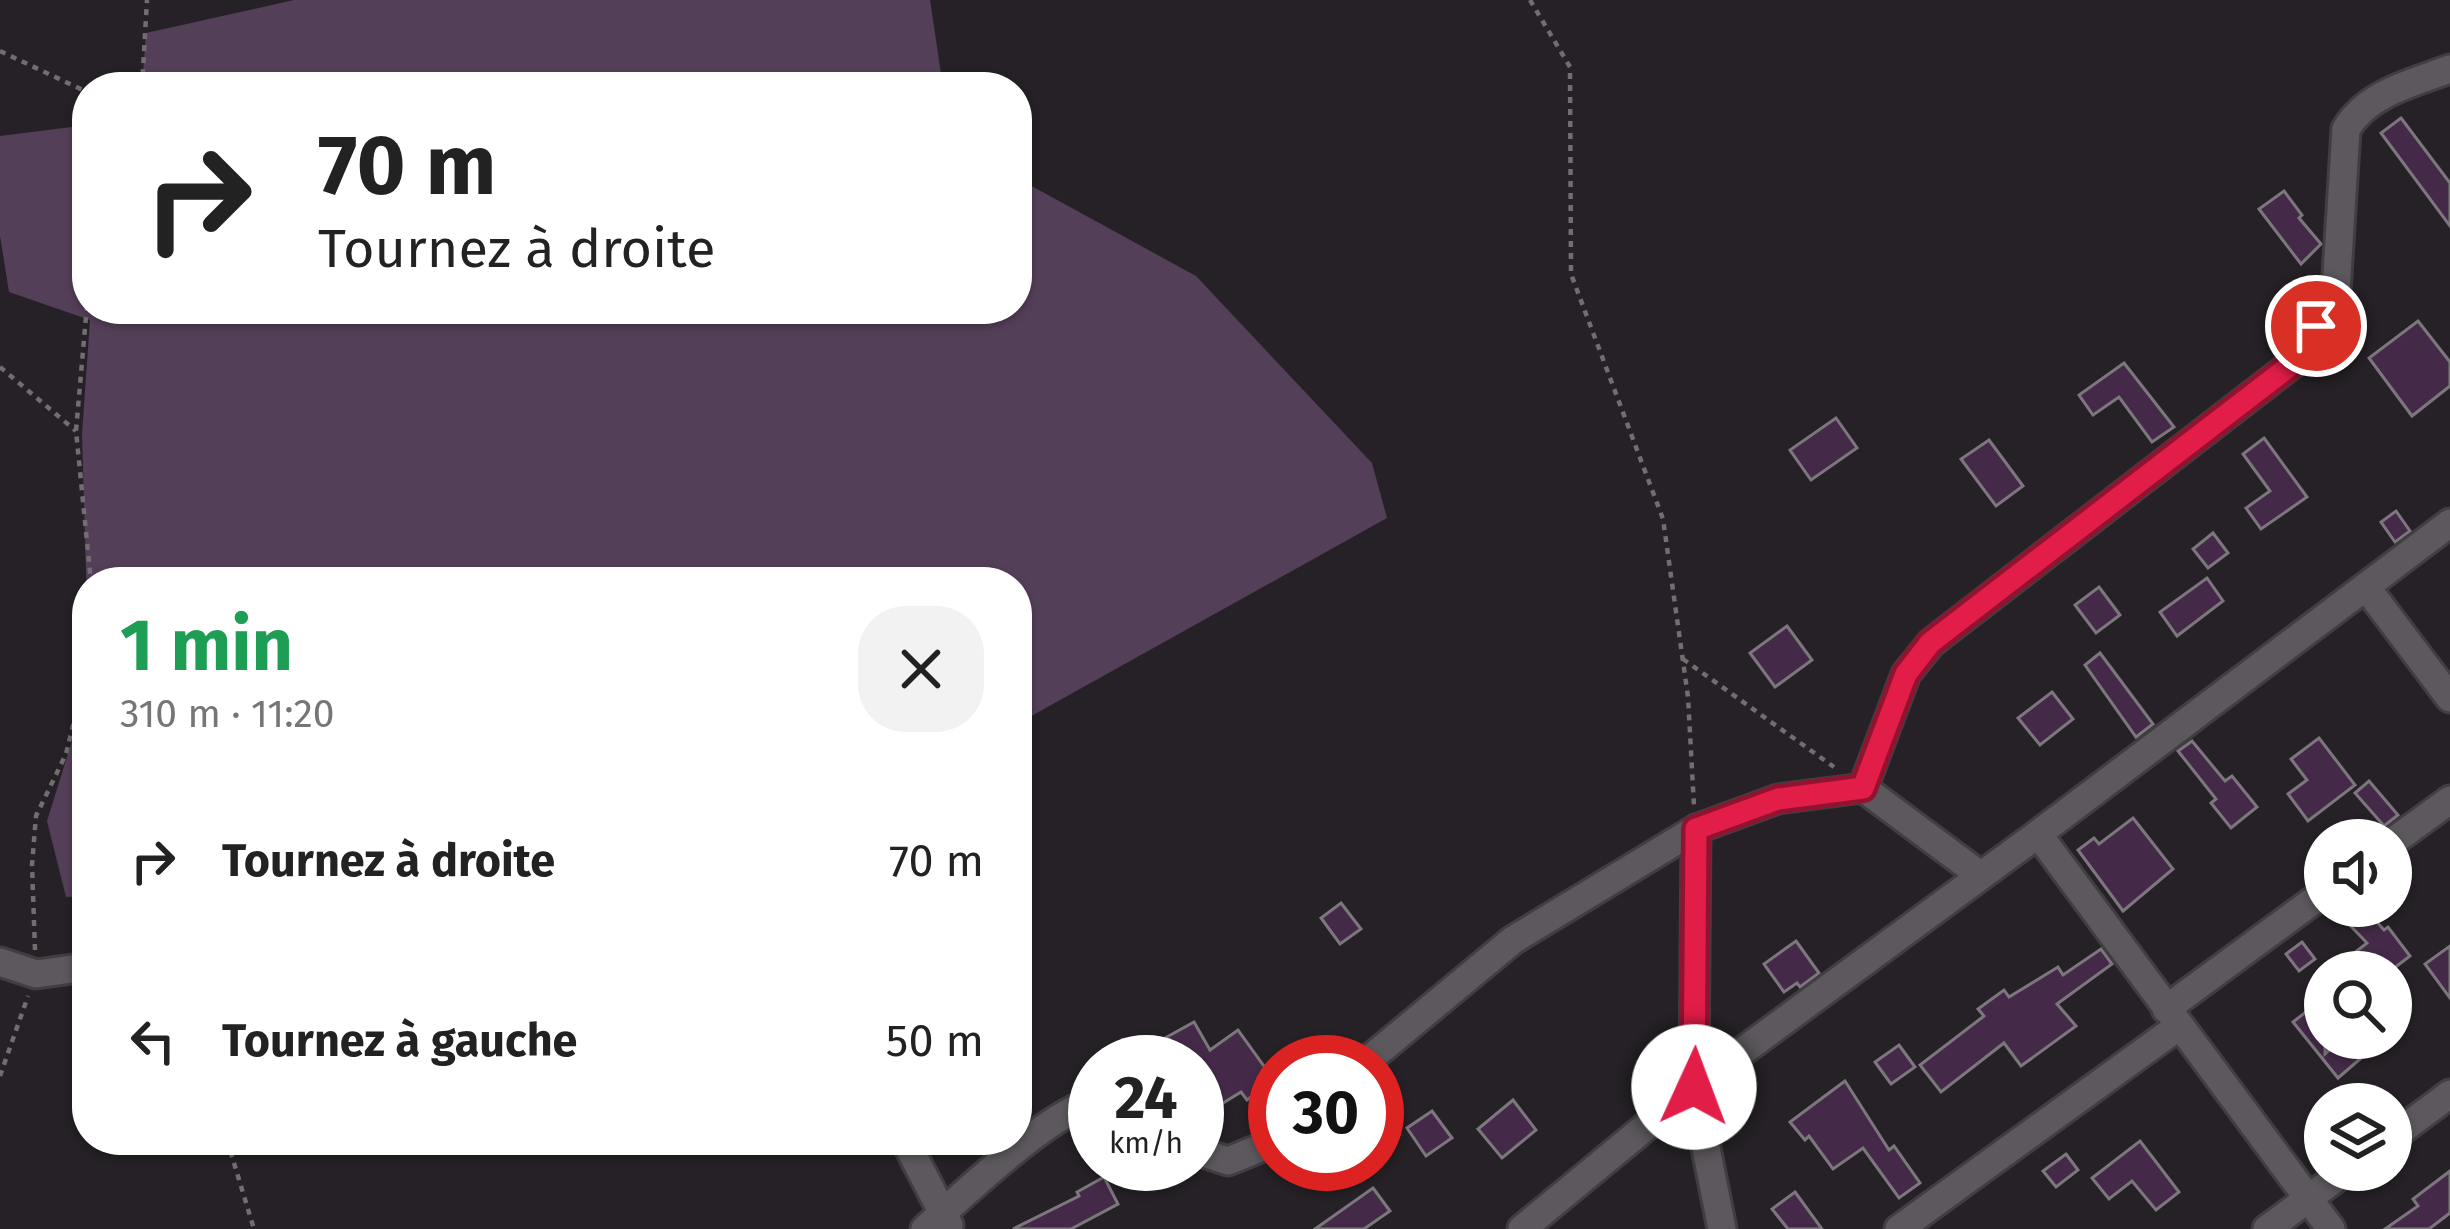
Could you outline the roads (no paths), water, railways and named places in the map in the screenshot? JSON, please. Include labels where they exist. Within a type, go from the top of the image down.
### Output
[{"type":"street","points":[[1863,788],[1906,674],[1930,643],[2296,361],[2336,291],[2346,130],[2356,112],[2388,92],[2450,69]]},
{"type":"street","points":[[1522,1229],[1694,1087],[2450,523]]},
{"type":"street","points":[[2366,587],[2450,698]]},
{"type":"street","points":[[1399,1035],[1514,940],[1696,829],[1778,799],[1863,788],[1980,875]]},
{"type":"street","points":[[2412,828],[2450,800]]},
{"type":"street","points":[[1696,829],[1694,1087],[1722,1229]]},
{"type":"street","points":[[2038,834],[2331,1229]]},
{"type":"street","points":[[1899,1229],[2304,909]]},
{"type":"street","points":[[0,962],[36,974],[72,969]]},
{"type":"street","points":[[2412,1122],[2450,1094]]},
{"type":"street","points":[[1032,1139],[1068,1114]]},
{"type":"street","points":[[911,1155],[939,1224],[1012,1155]]},
{"type":"street","points":[[2267,1229],[2319,1191]]}]
